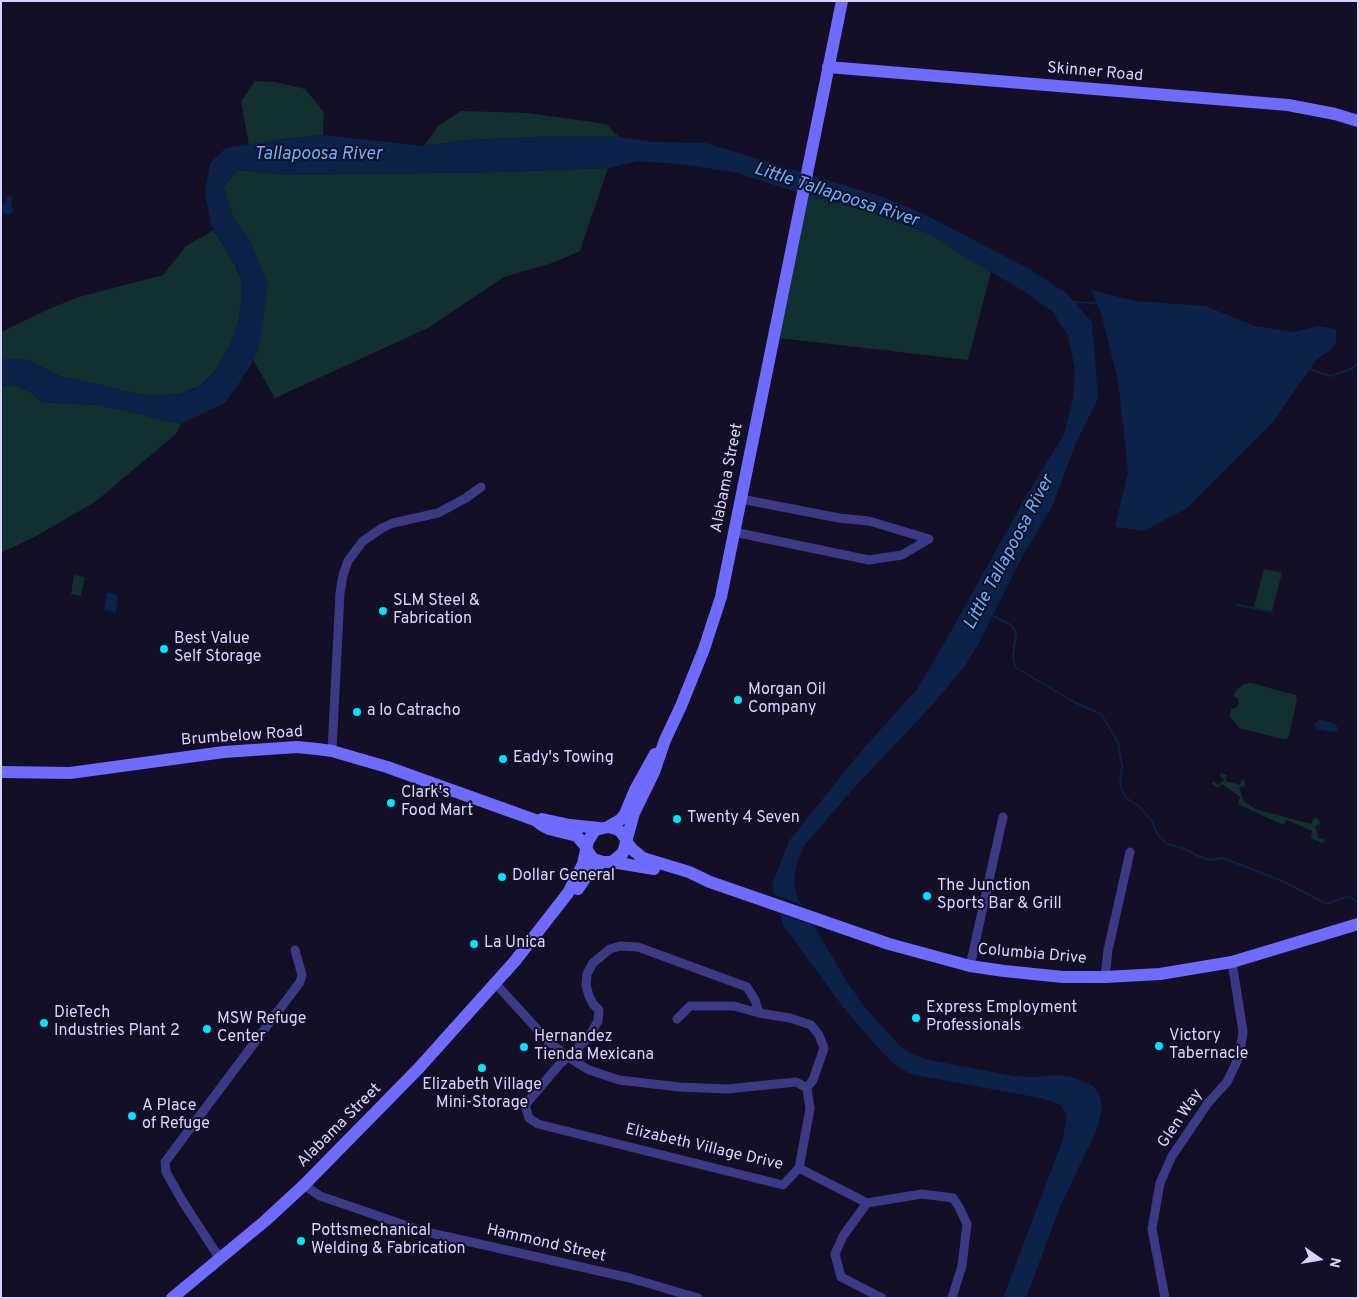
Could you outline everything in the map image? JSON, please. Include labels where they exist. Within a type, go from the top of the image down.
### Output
[{"type":"main road","name":"Alabama Street","points":[[627,841],[634,813],[654,772],[665,740],[682,706],[704,649],[721,597],[784,279],[799,215],[842,1]]},
{"type":"main road","name":"Skinner Road","points":[[828,67],[1288,105],[1336,114],[1358,121]]},
{"type":"main road","name":"Alabama Street","points":[[604,828],[616,824],[624,814],[646,767],[665,740]]},
{"type":"main road","name":"Brumbelow Road","points":[[1,772],[70,773],[178,757],[260,749],[297,747],[332,751],[387,767],[535,820],[549,829],[576,836],[586,848]]},
{"type":"main road","name":"Brumbelow Road","points":[[535,820],[544,819],[570,826],[604,828]]},
{"type":"main road","points":[[604,828],[620,831],[627,841],[623,853],[608,862],[593,859],[586,848],[592,832],[604,828]]},
{"type":"main road","name":"Columbia Drive","points":[[627,841],[636,853],[643,858],[689,872],[710,882],[916,952],[970,966],[1004,971],[1063,977],[1105,978],[1160,974],[1232,962],[1358,924]]},
{"type":"main road","name":"Alabama Street","points":[[172,1298],[220,1259],[304,1185],[405,1082],[515,961],[568,893],[582,864],[586,848]]},
{"type":"main road","name":"Alabama Street","points":[[515,961],[533,948],[560,916],[594,867],[608,862]]},
{"type":"main road","name":"Columbia Drive","points":[[608,862],[645,866],[687,879],[710,882]]},
{"type":"street","points":[[332,751],[340,593],[348,561],[363,541],[382,528],[393,523],[438,512],[466,498],[481,487]]},
{"type":"street","points":[[734,532],[869,560],[902,554],[929,539],[869,521],[839,518],[740,499]]},
{"type":"street","points":[[970,966],[1003,817]]},
{"type":"street","points":[[1105,978],[1108,950],[1130,852]]},
{"type":"street","points":[[568,1057],[588,1038],[598,1021],[599,1010],[589,996],[586,985],[587,974],[593,963],[601,955],[610,949],[620,946],[638,947],[747,987],[755,1000],[759,1013]]},
{"type":"street","points":[[220,1259],[178,1195],[166,1172],[165,1162],[300,982],[302,976],[295,950]]},
{"type":"street","name":"Glen Way","points":[[1165,1298],[1152,1229],[1160,1183],[1172,1156],[1208,1103],[1227,1082],[1238,1057],[1243,1032],[1232,962]]},
{"type":"street","points":[[495,983],[548,1040],[568,1057],[589,1070],[619,1080],[727,1090],[796,1082],[808,1088],[813,1080],[824,1048],[819,1035],[811,1024],[734,1006],[690,1006],[677,1019]]},
{"type":"street","name":"Elizabeth Village Drive","points":[[568,1057],[525,1105],[529,1118],[538,1124],[783,1185],[799,1168],[810,1109],[808,1088]]},
{"type":"street","points":[[799,1168],[867,1203],[922,1194],[953,1198],[967,1224],[962,1266],[952,1298]]},
{"type":"street","name":"Hammond Street","points":[[304,1185],[320,1196],[421,1231],[630,1278],[698,1298]]},
{"type":"street","points":[[867,1203],[843,1236],[835,1254],[841,1277],[882,1298]]},
{"type":"green space","points":[[255,81],[275,82],[305,89],[324,112],[323,135],[284,139],[249,146],[241,101]]},
{"type":"green space","points":[[461,111],[528,113],[606,124],[619,137],[557,136],[470,140],[424,146],[438,126]]},
{"type":"green space","points":[[608,168],[580,251],[552,263],[504,277],[428,328],[275,398],[253,360],[259,346],[251,243],[233,218],[223,187],[237,170],[286,175],[501,172]]},
{"type":"green space","points":[[809,195],[866,211],[930,234],[991,272],[968,360],[779,338]]},
{"type":"green space","points":[[214,230],[235,265],[241,280],[242,296],[238,323],[231,343],[215,371],[200,386],[180,394],[154,396],[138,394],[60,376],[25,359],[6,359],[1,361],[1,332],[79,297],[163,275],[186,246]]},
{"type":"green space","points":[[13,385],[29,391],[43,402],[100,405],[181,424],[176,434],[95,502],[38,535],[1,553],[1,387]]},
{"type":"green space","points":[[1264,569],[1282,573],[1272,611],[1254,607]]},
{"type":"green space","points":[[74,575],[85,577],[81,596],[71,594]]},
{"type":"green space","points":[[1251,683],[1296,695],[1297,699],[1289,736],[1286,739],[1239,728],[1230,717],[1231,709],[1236,708],[1239,703],[1238,698],[1234,696],[1236,690],[1244,684]]},
{"type":"green space","points":[[1221,773],[1227,775],[1226,781],[1240,785],[1244,779],[1245,786],[1239,787],[1240,791],[1244,801],[1255,809],[1311,824],[1314,818],[1318,819],[1320,824],[1315,826],[1319,839],[1324,838],[1325,841],[1322,843],[1311,838],[1312,831],[1287,820],[1283,825],[1238,804],[1240,797],[1222,784],[1218,788],[1212,784],[1213,781],[1218,785],[1224,780],[1220,775]]},
{"type":"water","name":"Tallapoosa River","points":[[323,135],[424,146],[470,140],[557,136],[619,137],[654,142],[706,143],[883,197],[928,216],[1031,270],[1066,293],[1092,322],[1098,399],[1075,445],[1052,507],[1023,555],[979,643],[965,666],[934,703],[853,789],[804,846],[796,866],[794,882],[797,897],[849,985],[868,1011],[901,1047],[914,1055],[929,1060],[1014,1076],[1056,1075],[1072,1077],[1092,1085],[1099,1093],[1102,1108],[1097,1129],[1060,1207],[1026,1298],[1003,1298],[1062,1142],[1067,1116],[1061,1105],[1040,1098],[910,1074],[893,1063],[843,1007],[783,925],[772,885],[789,841],[857,756],[917,689],[1024,500],[1064,434],[1073,399],[1075,369],[1068,336],[1052,311],[1014,285],[929,234],[866,211],[737,173],[689,165],[638,161],[608,168],[501,172],[286,175],[237,170],[223,187],[233,218],[251,243],[268,285],[259,346],[250,367],[226,402],[181,424],[100,405],[43,402],[29,391],[13,385],[1,387],[1,361],[6,359],[25,359],[60,376],[143,395],[180,394],[195,389],[204,383],[215,371],[231,343],[238,323],[242,296],[238,270],[211,224],[205,192],[210,163],[226,148]]},
{"type":"water","points":[[6,196],[13,197],[11,206],[13,212],[8,215],[1,212],[1,205],[5,205]]},
{"type":"water","points":[[1091,290],[1135,301],[1205,306],[1255,326],[1293,332],[1318,326],[1336,329],[1336,343],[1332,349],[1317,359],[1272,423],[1187,508],[1144,531],[1115,527],[1128,472],[1118,381],[1101,313]]},
{"type":"water","points":[[107,592],[118,595],[116,613],[104,610]]},
{"type":"water","points":[[1320,719],[1336,724],[1338,730],[1331,732],[1317,729],[1315,724]]},
{"type":"pier","points":[[772,894],[805,906],[818,927],[777,913]]},
{"type":"waterway","points":[[1072,302],[1098,303]]},
{"type":"waterway","points":[[1309,369],[1330,376],[1349,370],[1358,364]]},
{"type":"waterway","points":[[1237,605],[1273,612]]},
{"type":"waterway","name":"Little Tallapoosa River","points":[[991,615],[1011,625],[1016,633],[1013,656],[1015,667],[1072,701],[1101,714],[1118,742],[1122,766],[1120,785],[1126,798],[1140,807],[1152,822],[1158,835],[1167,844],[1183,848],[1209,860],[1223,858],[1282,881],[1327,904],[1348,896],[1358,902]]},
{"type":"place","name":"SLM Steel & Fabrication","points":[[383,611]]},
{"type":"place","name":"Best Value Self Storage","points":[[164,649]]},
{"type":"place","name":"Morgan Oil Company","points":[[738,700]]},
{"type":"place","name":"a lo Catracho","points":[[357,712]]},
{"type":"place","name":"Eady's Towing","points":[[503,759]]},
{"type":"place","name":"Clark's Food Mart","points":[[391,803]]},
{"type":"place","name":"Twenty 4 Seven","points":[[677,819]]},
{"type":"place","name":"Dollar General","points":[[502,877]]},
{"type":"place","name":"The Junction Sports Bar & Grill","points":[[927,896]]},
{"type":"place","name":"La Unica","points":[[474,944]]},
{"type":"place","name":"Express Employment Professionals","points":[[916,1018]]},
{"type":"place","name":"DieTech Industries Plant 2","points":[[44,1023]]},
{"type":"place","name":"MSW Refuge Center","points":[[207,1029]]},
{"type":"place","name":"Victory Tabernacle","points":[[1159,1046]]},
{"type":"place","name":"Hernandez Tienda Mexicana","points":[[524,1047]]},
{"type":"place","name":"Elizabeth Village Mini-Storage","points":[[482,1068]]},
{"type":"place","name":"A Place of Refuge","points":[[132,1116]]},
{"type":"place","name":"Pottsmechanical Welding & Fabrication","points":[[301,1241]]}]
